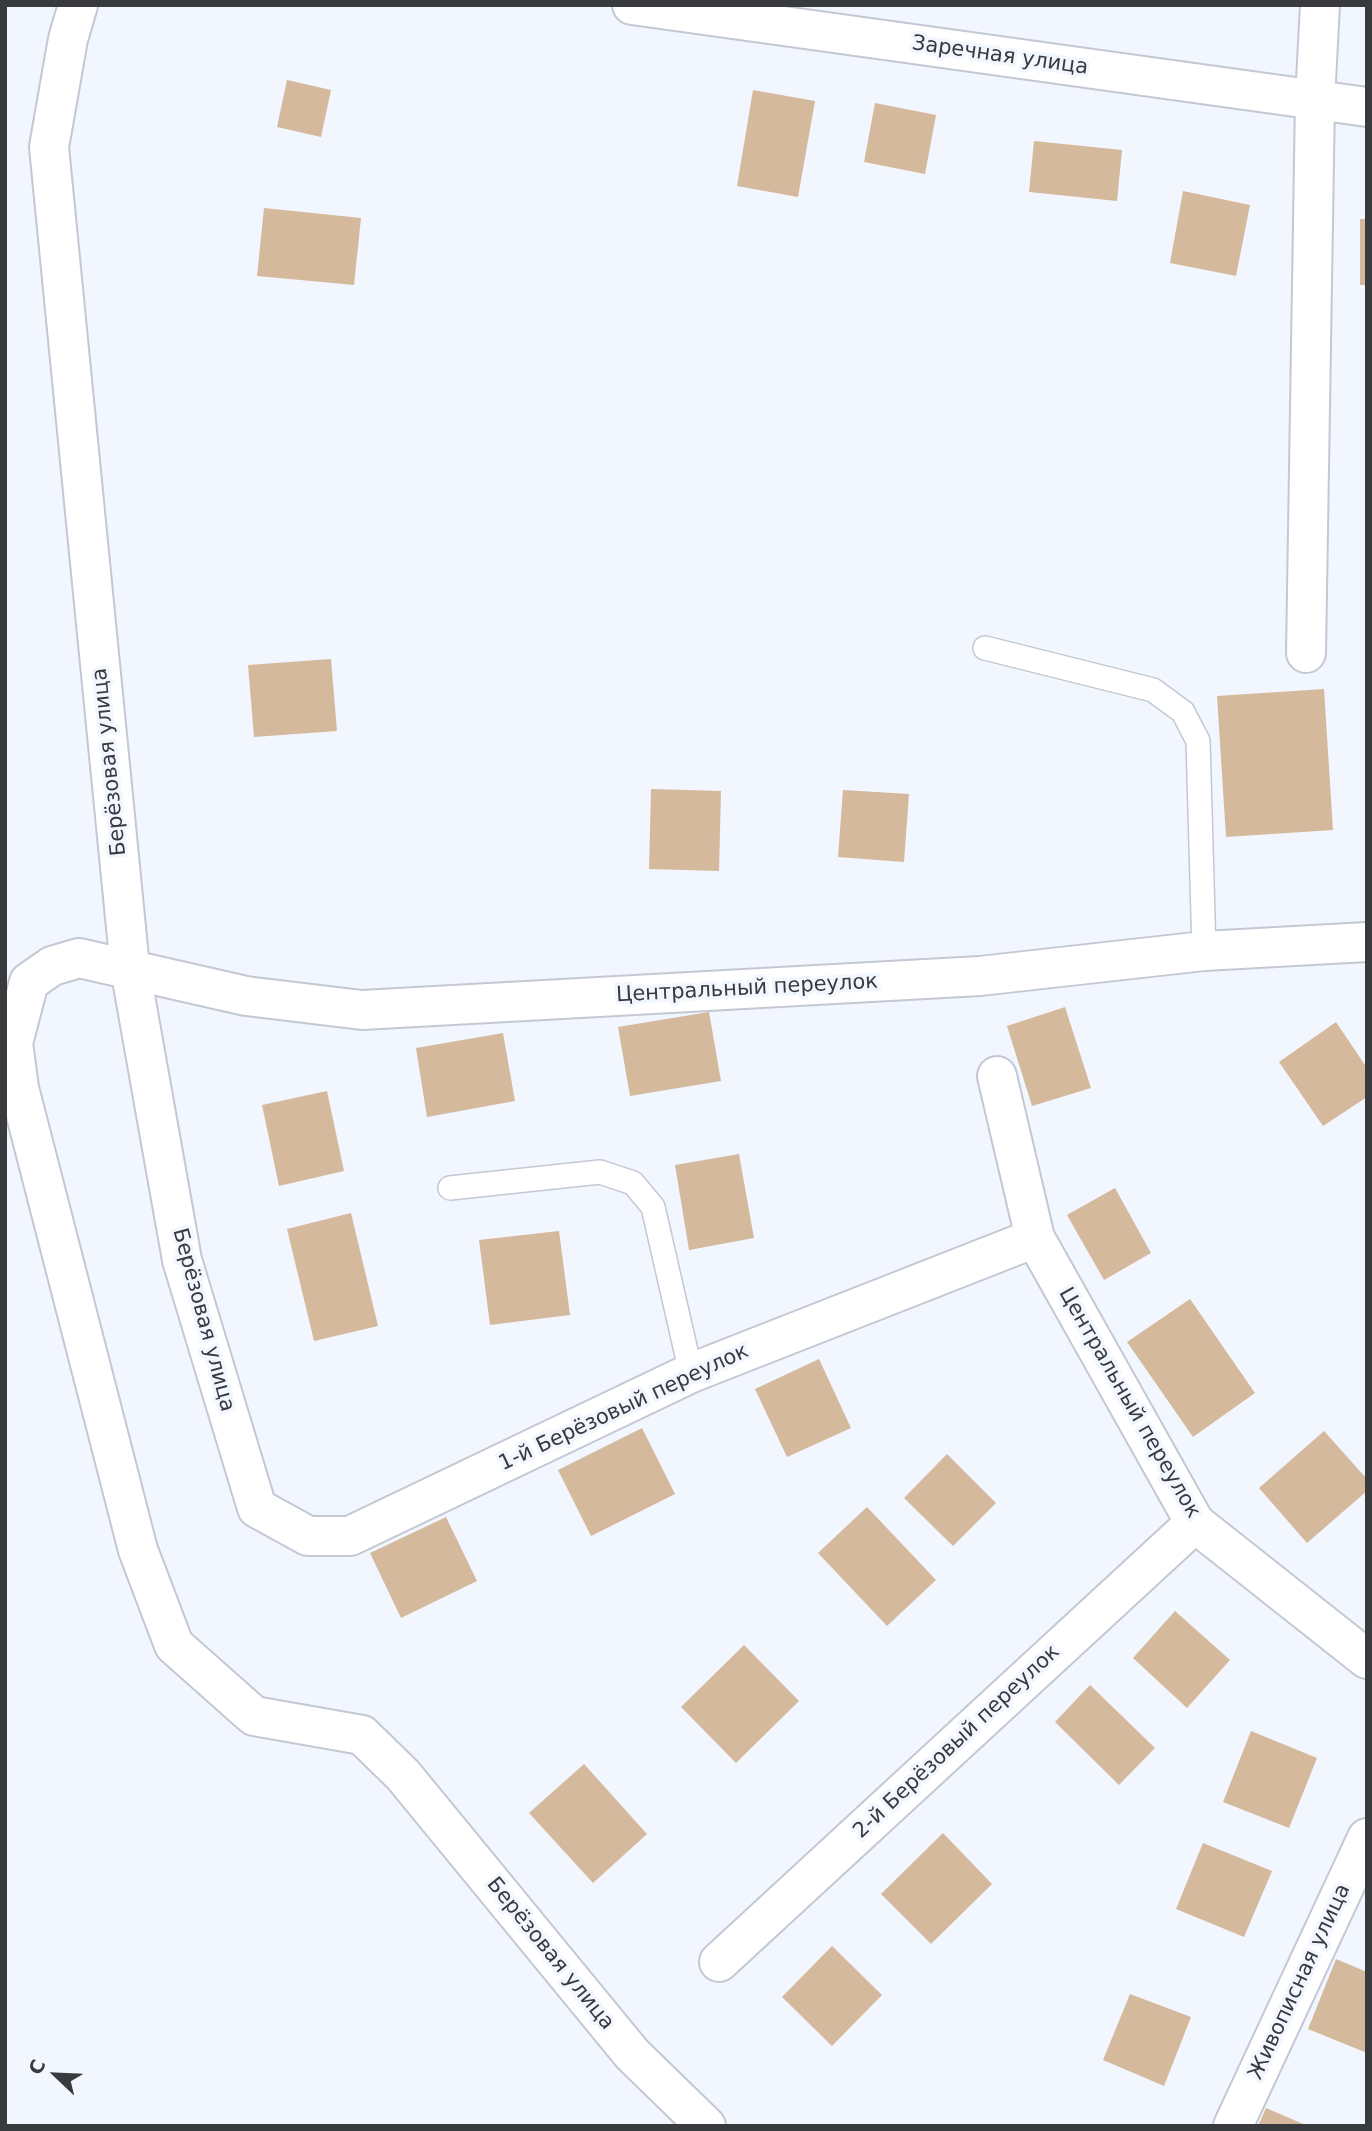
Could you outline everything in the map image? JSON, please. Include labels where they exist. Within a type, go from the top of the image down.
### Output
[{"type":"street","name":"Берёзовая улица","points":[[78,5],[68,38],[49,147],[130,968],[182,1260],[257,1508]]},
{"type":"street","name":"Заречная улица","points":[[632,5],[1367,107]]},
{"type":"street","points":[[1306,653],[1315,99],[1320,5]]},
{"type":"street","name":"Центральный переулок","points":[[403,1775],[362,1735],[254,1716],[174,1645],[138,1550],[19,1088],[13,1043],[29,982],[52,966],[79,958],[246,996],[362,1010],[980,976],[1204,951],[1367,942]]},
{"type":"street","name":"Центральный переулок","points":[[997,1076],[1035,1238],[1195,1523],[1367,1659]]},
{"type":"street","name":"1-й Берёзовый переулок","points":[[257,1508],[307,1536],[350,1536],[691,1373],[1035,1238]]},
{"type":"street","name":"2-й Берёзовый переулок","points":[[719,1962],[1195,1523]]},
{"type":"street","name":"Берёзовая улица","points":[[403,1775],[632,2054],[706,2126]]},
{"type":"street","name":"Живописная улица","points":[[1233,2126],[1367,1838]]},
{"type":"lane","points":[[985,649],[1153,690],[1184,712],[1198,741],[1204,951]]},
{"type":"lane","points":[[450,1188],[600,1172],[633,1183],[653,1208],[691,1373]]},
{"type":"building","points":[[287,80],[331,90],[321,137],[277,127]]},
{"type":"building","points":[[753,90],[815,101],[798,197],[737,186]]},
{"type":"building","points":[[875,103],[936,115],[925,174],[864,162]]},
{"type":"building","points":[[1034,141],[1122,150],[1117,201],[1029,192]]},
{"type":"building","points":[[1183,191],[1250,205],[1236,276],[1170,263]]},
{"type":"building","points":[[264,208],[361,218],[354,285],[257,276]]},
{"type":"building","points":[[1360,219],[1367,219],[1367,285],[1360,285]]},
{"type":"building","points":[[331,659],[337,731],[254,737],[248,665]]},
{"type":"building","points":[[1324,689],[1333,830],[1226,837],[1217,696]]},
{"type":"building","points":[[651,789],[721,791],[719,871],[649,869]]},
{"type":"building","points":[[843,790],[909,794],[904,862],[838,857]]},
{"type":"building","points":[[1065,1007],[1091,1088],[1032,1106],[1007,1026]]},
{"type":"building","points":[[709,1012],[721,1081],[630,1096],[618,1027]]},
{"type":"building","points":[[1336,1022],[1367,1068],[1367,1097],[1323,1126],[1279,1062]]},
{"type":"building","points":[[503,1033],[515,1101],[427,1117],[416,1048]]},
{"type":"building","points":[[327,1091],[344,1171],[279,1186],[262,1105]]},
{"type":"building","points":[[739,1154],[754,1238],[689,1250],[675,1165]]},
{"type":"building","points":[[1115,1188],[1151,1253],[1104,1280],[1067,1215]]},
{"type":"building","points":[[351,1213],[378,1326],[314,1341],[287,1229]]},
{"type":"building","points":[[559,1231],[570,1315],[490,1325],[479,1240]]},
{"type":"building","points":[[1190,1299],[1255,1393],[1193,1437],[1127,1342]]},
{"type":"building","points":[[819,1359],[851,1428],[787,1457],[755,1389]]},
{"type":"building","points":[[642,1428],[675,1494],[591,1536],[558,1470]]},
{"type":"building","points":[[1324,1431],[1367,1479],[1367,1491],[1307,1543],[1259,1488]]},
{"type":"building","points":[[947,1454],[996,1503],[953,1546],[904,1498]]},
{"type":"building","points":[[867,1507],[936,1580],[887,1626],[818,1553]]},
{"type":"building","points":[[446,1517],[477,1581],[401,1618],[370,1553]]},
{"type":"building","points":[[1175,1611],[1230,1660],[1187,1708],[1133,1658]]},
{"type":"building","points":[[744,1645],[799,1701],[736,1763],[681,1707]]},
{"type":"building","points":[[1090,1685],[1155,1748],[1119,1785],[1055,1722]]},
{"type":"building","points":[[1251,1731],[1317,1758],[1289,1828],[1223,1802]]},
{"type":"building","points":[[584,1764],[647,1834],[593,1883],[529,1813]]},
{"type":"building","points":[[943,1833],[992,1884],[931,1944],[881,1894]]},
{"type":"building","points":[[1203,1843],[1272,1871],[1244,1937],[1176,1909]]},
{"type":"building","points":[[832,1946],[882,1995],[832,2046],[782,1997]]},
{"type":"building","points":[[1336,1959],[1367,1972],[1367,2053],[1308,2029]]},
{"type":"building","points":[[1130,1994],[1191,2017],[1164,2086],[1103,2060]]},
{"type":"building","points":[[1266,2108],[1308,2126],[1258,2126]]}]
